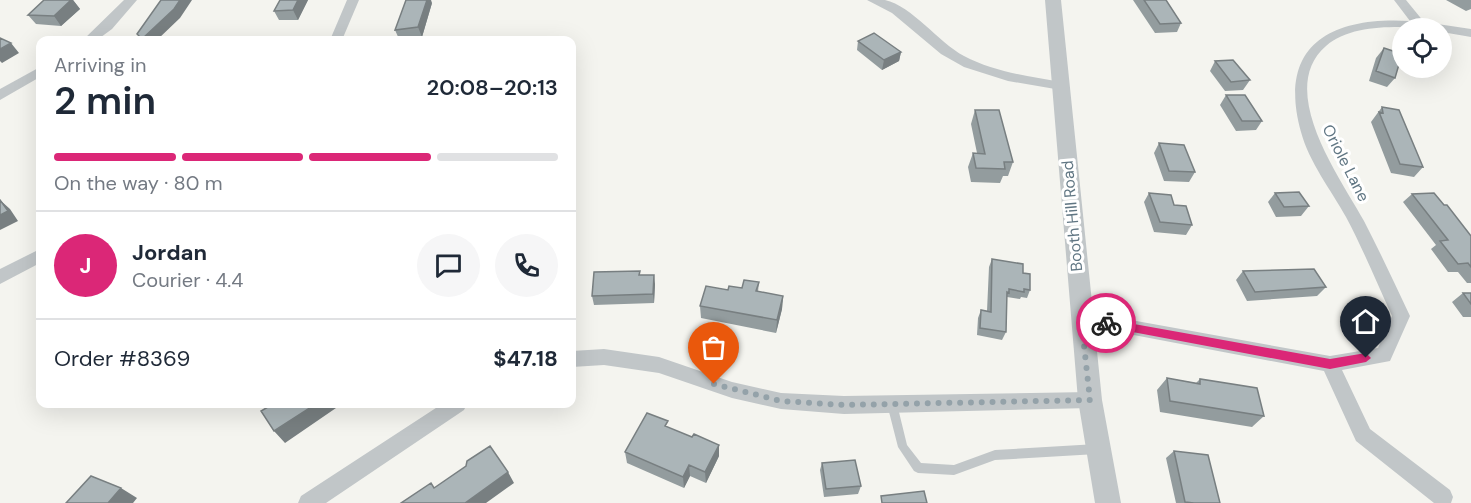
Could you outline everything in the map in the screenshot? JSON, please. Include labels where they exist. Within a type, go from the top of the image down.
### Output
[{"type":"street","points":[[94,36],[107,26],[131,0]]},
{"type":"street","points":[[338,36],[353,0]]},
{"type":"street","points":[[873,0],[898,10],[958,59],[980,69],[1061,86]]},
{"type":"street","name":"Booth Hill Road","points":[[1053,0],[1081,318],[1090,400],[1108,503]]},
{"type":"street","points":[[1400,0],[1414,18]]},
{"type":"street","name":"Oriole Lane","points":[[1330,364],[1384,355],[1401,316],[1369,244],[1308,134],[1300,97],[1304,67],[1315,49],[1326,39],[1344,29],[1374,24],[1392,24]]},
{"type":"street","name":"Oriole Lane","points":[[1452,30],[1471,33]]},
{"type":"street","points":[[0,95],[36,73]]},
{"type":"street","points":[[0,277],[36,257]]},
{"type":"street","points":[[1081,318],[1330,364],[1363,435],[1443,497]]},
{"type":"street","points":[[576,359],[604,357],[659,364],[732,390],[781,401],[892,404],[1090,400]]},
{"type":"street","points":[[308,503],[451,408]]},
{"type":"lane","points":[[892,404],[903,447],[918,468],[954,470],[995,455],[1098,448]]},
{"type":"building","points":[[44,0],[71,0],[54,16],[28,15]]},
{"type":"building","points":[[161,0],[180,0],[174,9],[145,36],[137,34]]},
{"type":"building","points":[[280,0],[298,0],[293,10],[274,11]]},
{"type":"building","points":[[406,0],[427,0],[418,27],[395,30]]},
{"type":"building","points":[[1144,0],[1166,0],[1181,23],[1160,24]]},
{"type":"building","points":[[874,33],[901,52],[884,60],[858,41]]},
{"type":"building","points":[[0,38],[11,43],[0,49]]},
{"type":"building","points":[[1384,48],[1392,51],[1392,77],[1376,71]]},
{"type":"building","points":[[1233,60],[1250,80],[1231,82],[1215,61]]},
{"type":"building","points":[[1226,95],[1245,95],[1262,121],[1242,121]]},
{"type":"building","points":[[1382,107],[1399,110],[1423,167],[1400,164],[1379,112],[1383,113]]},
{"type":"building","points":[[975,110],[999,110],[1013,162],[1004,162],[1005,169],[976,168],[973,153],[985,154]]},
{"type":"building","points":[[1159,143],[1184,145],[1195,172],[1169,171]]},
{"type":"building","points":[[1299,192],[1309,206],[1284,207],[1275,193]]},
{"type":"building","points":[[1149,193],[1171,195],[1174,205],[1186,206],[1192,225],[1160,222]]},
{"type":"building","points":[[1434,193],[1444,205],[1447,205],[1471,236],[1471,267],[1468,263],[1458,264],[1440,241],[1448,240],[1412,194]]},
{"type":"building","points":[[0,200],[8,211],[0,215]]},
{"type":"building","points":[[992,259],[1023,264],[1023,273],[1030,274],[1030,290],[1024,289],[1024,292],[1009,289],[1009,293],[1007,292],[1006,332],[980,328],[981,310],[991,312]]},
{"type":"building","points":[[1314,269],[1326,287],[1255,292],[1243,271]]},
{"type":"building","points":[[640,271],[639,275],[654,275],[653,294],[592,296],[594,272]]},
{"type":"building","points":[[744,280],[759,282],[756,291],[783,296],[777,320],[700,306],[706,286],[728,290],[729,286],[742,288]]},
{"type":"building","points":[[1463,293],[1471,293],[1471,304]]},
{"type":"building","points":[[1167,378],[1200,384],[1200,379],[1257,388],[1264,416],[1170,401]]},
{"type":"building","points":[[266,408],[310,408],[274,431],[261,411]]},
{"type":"building","points":[[647,413],[668,421],[665,426],[692,437],[694,434],[719,445],[705,472],[689,465],[683,477],[625,452]]},
{"type":"building","points":[[490,446],[508,472],[465,503],[401,503],[431,483],[434,488],[466,466],[467,461]]},
{"type":"building","points":[[1174,451],[1208,455],[1220,503],[1185,502]]},
{"type":"building","points":[[855,460],[861,486],[826,489],[822,463]]},
{"type":"building","points":[[91,476],[121,488],[108,503],[66,503]]},
{"type":"building","points":[[924,491],[927,503],[882,503],[881,496]]},
{"type":"way so far","points":[[714,384],[781,401],[844,405],[1090,400],[1081,318],[1106,323]]},
{"type":"route","points":[[1106,323],[1330,364],[1366,358]]}]
